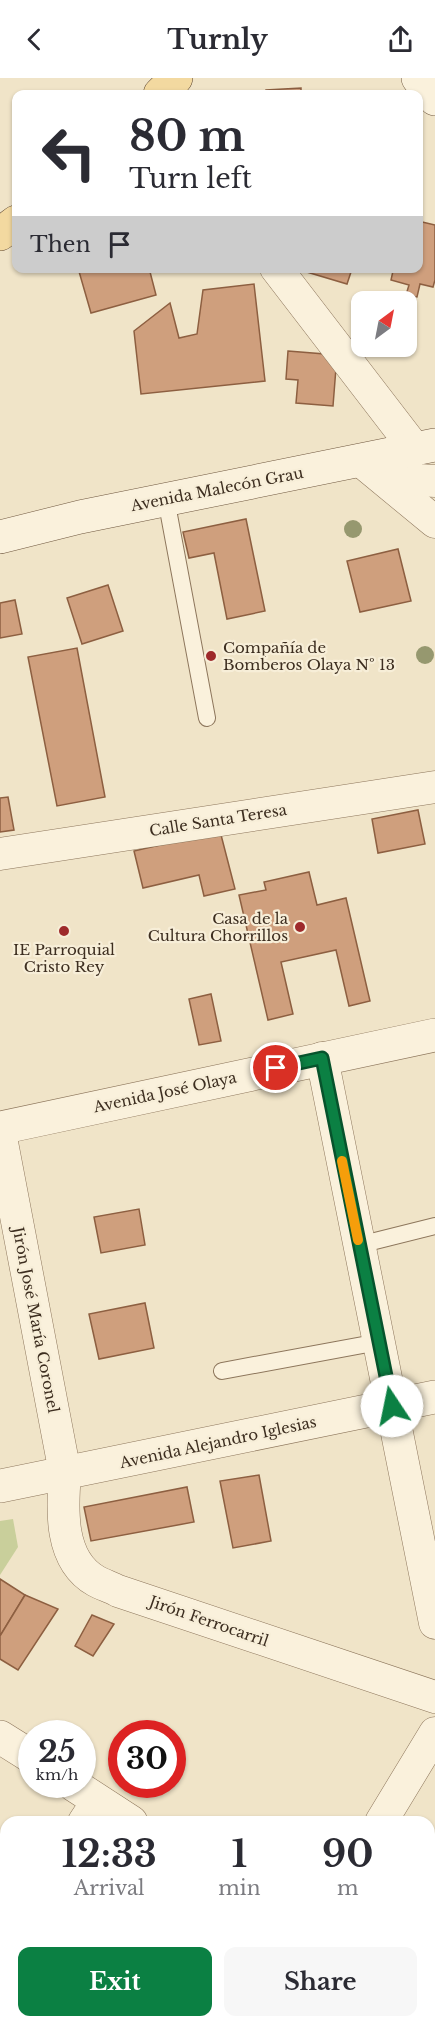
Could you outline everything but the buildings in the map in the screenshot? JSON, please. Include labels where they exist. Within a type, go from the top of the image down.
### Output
[{"type":"main road","points":[[164,90],[176,78]]},
{"type":"street","points":[[418,78],[435,99]]},
{"type":"street","points":[[280,273],[425,447]]},
{"type":"street","name":"Avenida Malecón Grau","points":[[0,537],[80,517],[425,447]]},
{"type":"street","points":[[361,461],[419,480],[435,481]]},
{"type":"street","points":[[361,461],[435,522]]},
{"type":"street","name":"Calle Santa Teresa","points":[[0,854],[435,787]]},
{"type":"street","name":"Avenida José Olaya","points":[[0,1130],[435,1035]]},
{"type":"street","points":[[322,1058],[435,1623]]},
{"type":"street","name":"Jirón José María Coronel","points":[[0,1130],[65,1473]]},
{"type":"street","name":"Avenida Alejandro Iglesias","points":[[0,1486],[435,1397]]},
{"type":"street","name":"Jirón Ferrocarril","points":[[65,1473],[63,1500],[67,1540],[81,1568],[95,1581],[118,1591],[435,1697]]},
{"type":"street","points":[[385,1816],[435,1733]]},
{"type":"street","points":[[0,1737],[18,1748]]},
{"type":"street","points":[[86,1803],[117,1816]]},
{"type":"lane","points":[[166,499],[207,718]]},
{"type":"lane","points":[[359,1245],[435,1226]]},
{"type":"lane","points":[[222,1371],[379,1342]]},
{"type":"green space","points":[[13,1519],[18,1547],[0,1575],[0,1521]]},
{"type":"slow traffic","points":[[342,1161],[358,1240]]},
{"type":"place","name":"Compañía de Bomberos Olaya Nº 13","points":[[211,656]]},
{"type":"place","name":"Casa de la Cultura Chorrillos","points":[[300,927]]},
{"type":"place","name":"IE Parroquial Cristo Rey","points":[[64,931]]},
{"type":"route","points":[[276,1068],[322,1058],[392,1406]]}]
